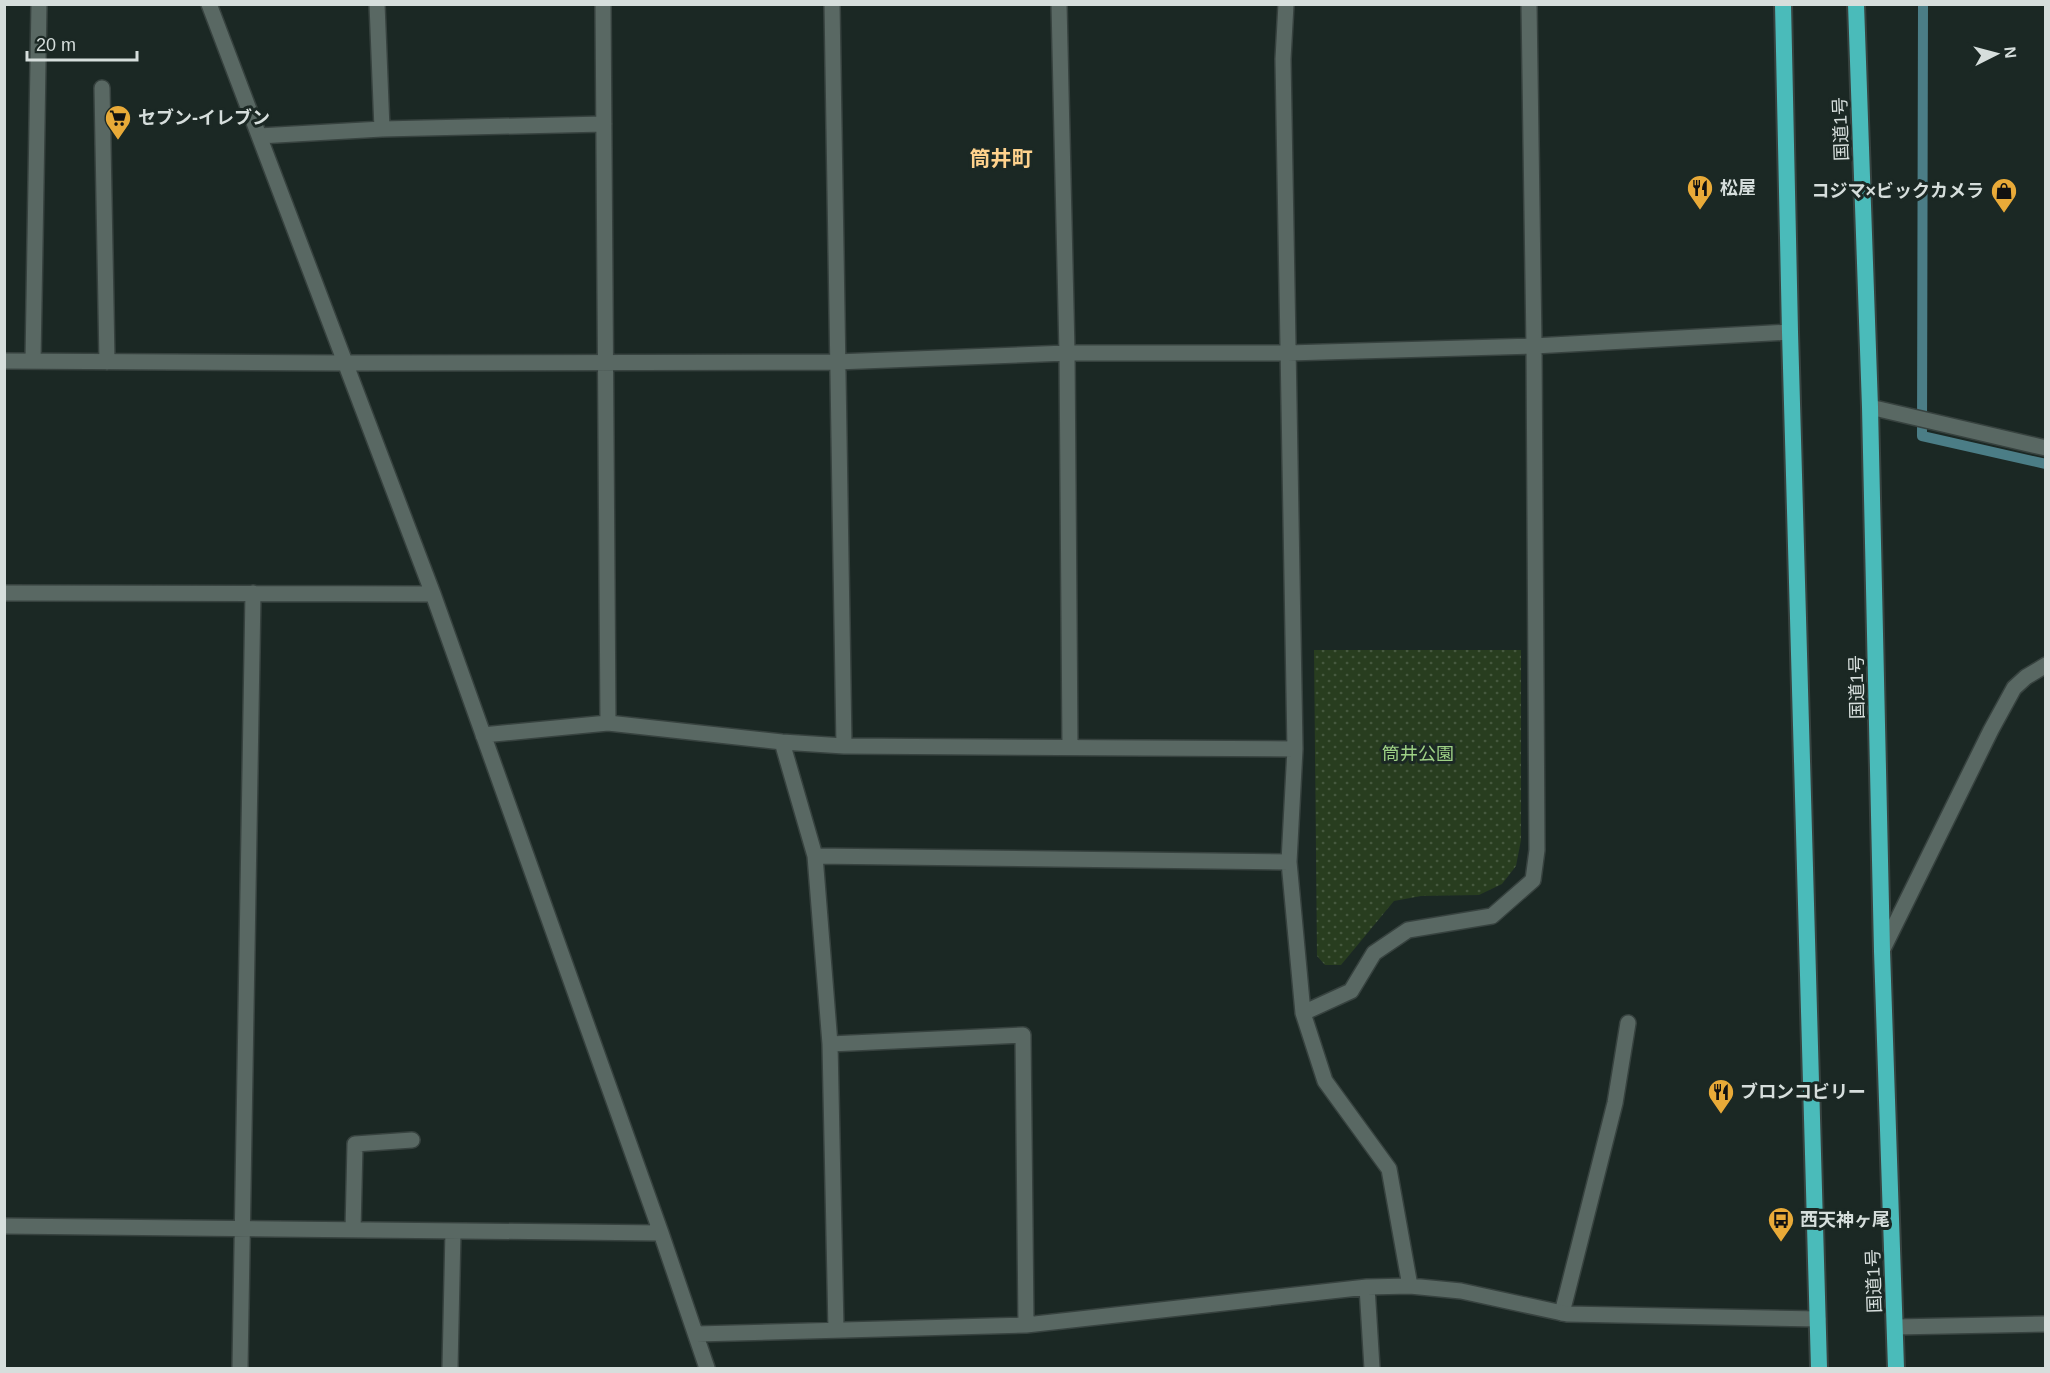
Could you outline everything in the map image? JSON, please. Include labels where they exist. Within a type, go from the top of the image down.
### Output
[{"type":"highway","points":[[1783,4],[1790,332],[1820,1368]]},
{"type":"highway","name":"国道1号","points":[[1856,4],[1870,407],[1882,951],[1896,1368]]},
{"type":"street","points":[[33,361],[39,4]]},
{"type":"street","points":[[209,4],[434,594],[707,1368]]},
{"type":"street","points":[[377,4],[382,129]]},
{"type":"street","points":[[603,4],[608,723]]},
{"type":"street","points":[[832,4],[844,746]]},
{"type":"street","points":[[1059,4],[1067,353],[1070,746]]},
{"type":"street","points":[[1286,4],[1283,59],[1295,749],[1289,862],[1303,1013],[1325,1081],[1389,1169],[1410,1286]]},
{"type":"street","points":[[1303,1013],[1351,991],[1374,953],[1408,930],[1492,916],[1533,880],[1537,850],[1529,4]]},
{"type":"street","points":[[102,88],[107,362]]},
{"type":"street","points":[[259,136],[382,129],[604,124]]},
{"type":"street","points":[[4,361],[836,362],[1067,353],[1288,353],[1534,346],[1790,332]]},
{"type":"street","points":[[1870,407],[2046,448]]},
{"type":"street","points":[[4,593],[434,594]]},
{"type":"street","points":[[240,1368],[253,593]]},
{"type":"street","points":[[1882,951],[2014,688],[2026,677],[2046,665]]},
{"type":"street","points":[[483,735],[608,723],[782,742],[844,746],[1295,749]]},
{"type":"street","points":[[782,742],[815,856],[830,1044],[836,1330]]},
{"type":"street","points":[[815,856],[1289,862]]},
{"type":"street","points":[[1562,1313],[1615,1103],[1628,1023]]},
{"type":"street","points":[[830,1044],[1023,1035],[1026,1325]]},
{"type":"street","points":[[353,1230],[355,1144],[412,1140]]},
{"type":"street","points":[[4,1226],[661,1233]]},
{"type":"street","points":[[450,1368],[453,1231]]},
{"type":"street","points":[[696,1334],[1026,1325],[1367,1287],[1410,1286],[1461,1291],[1562,1313],[1818,1319]]},
{"type":"street","points":[[1367,1287],[1372,1368]]},
{"type":"street","points":[[1895,1327],[2046,1324]]},
{"type":"green space","name":"筒井公園","points":[[1314,650],[1521,650],[1521,840],[1516,866],[1502,884],[1479,895],[1421,896],[1394,901],[1341,965],[1325,965],[1317,956]]},
{"type":"waterway","points":[[1923,4],[1922,436],[2046,464]]},
{"type":"place","name":"セブン-イレブン","points":[[118,141]]},
{"type":"place","name":"松屋","points":[[1700,211]]},
{"type":"place","name":"コジマ×ビックカメラ","points":[[2004,214]]},
{"type":"place","name":"ブロンコビリー","points":[[1721,1115]]},
{"type":"place","name":"西天神ヶ尾","points":[[1781,1243]]},
{"type":"district","name":"筒井町","points":[[1001,158]]}]
